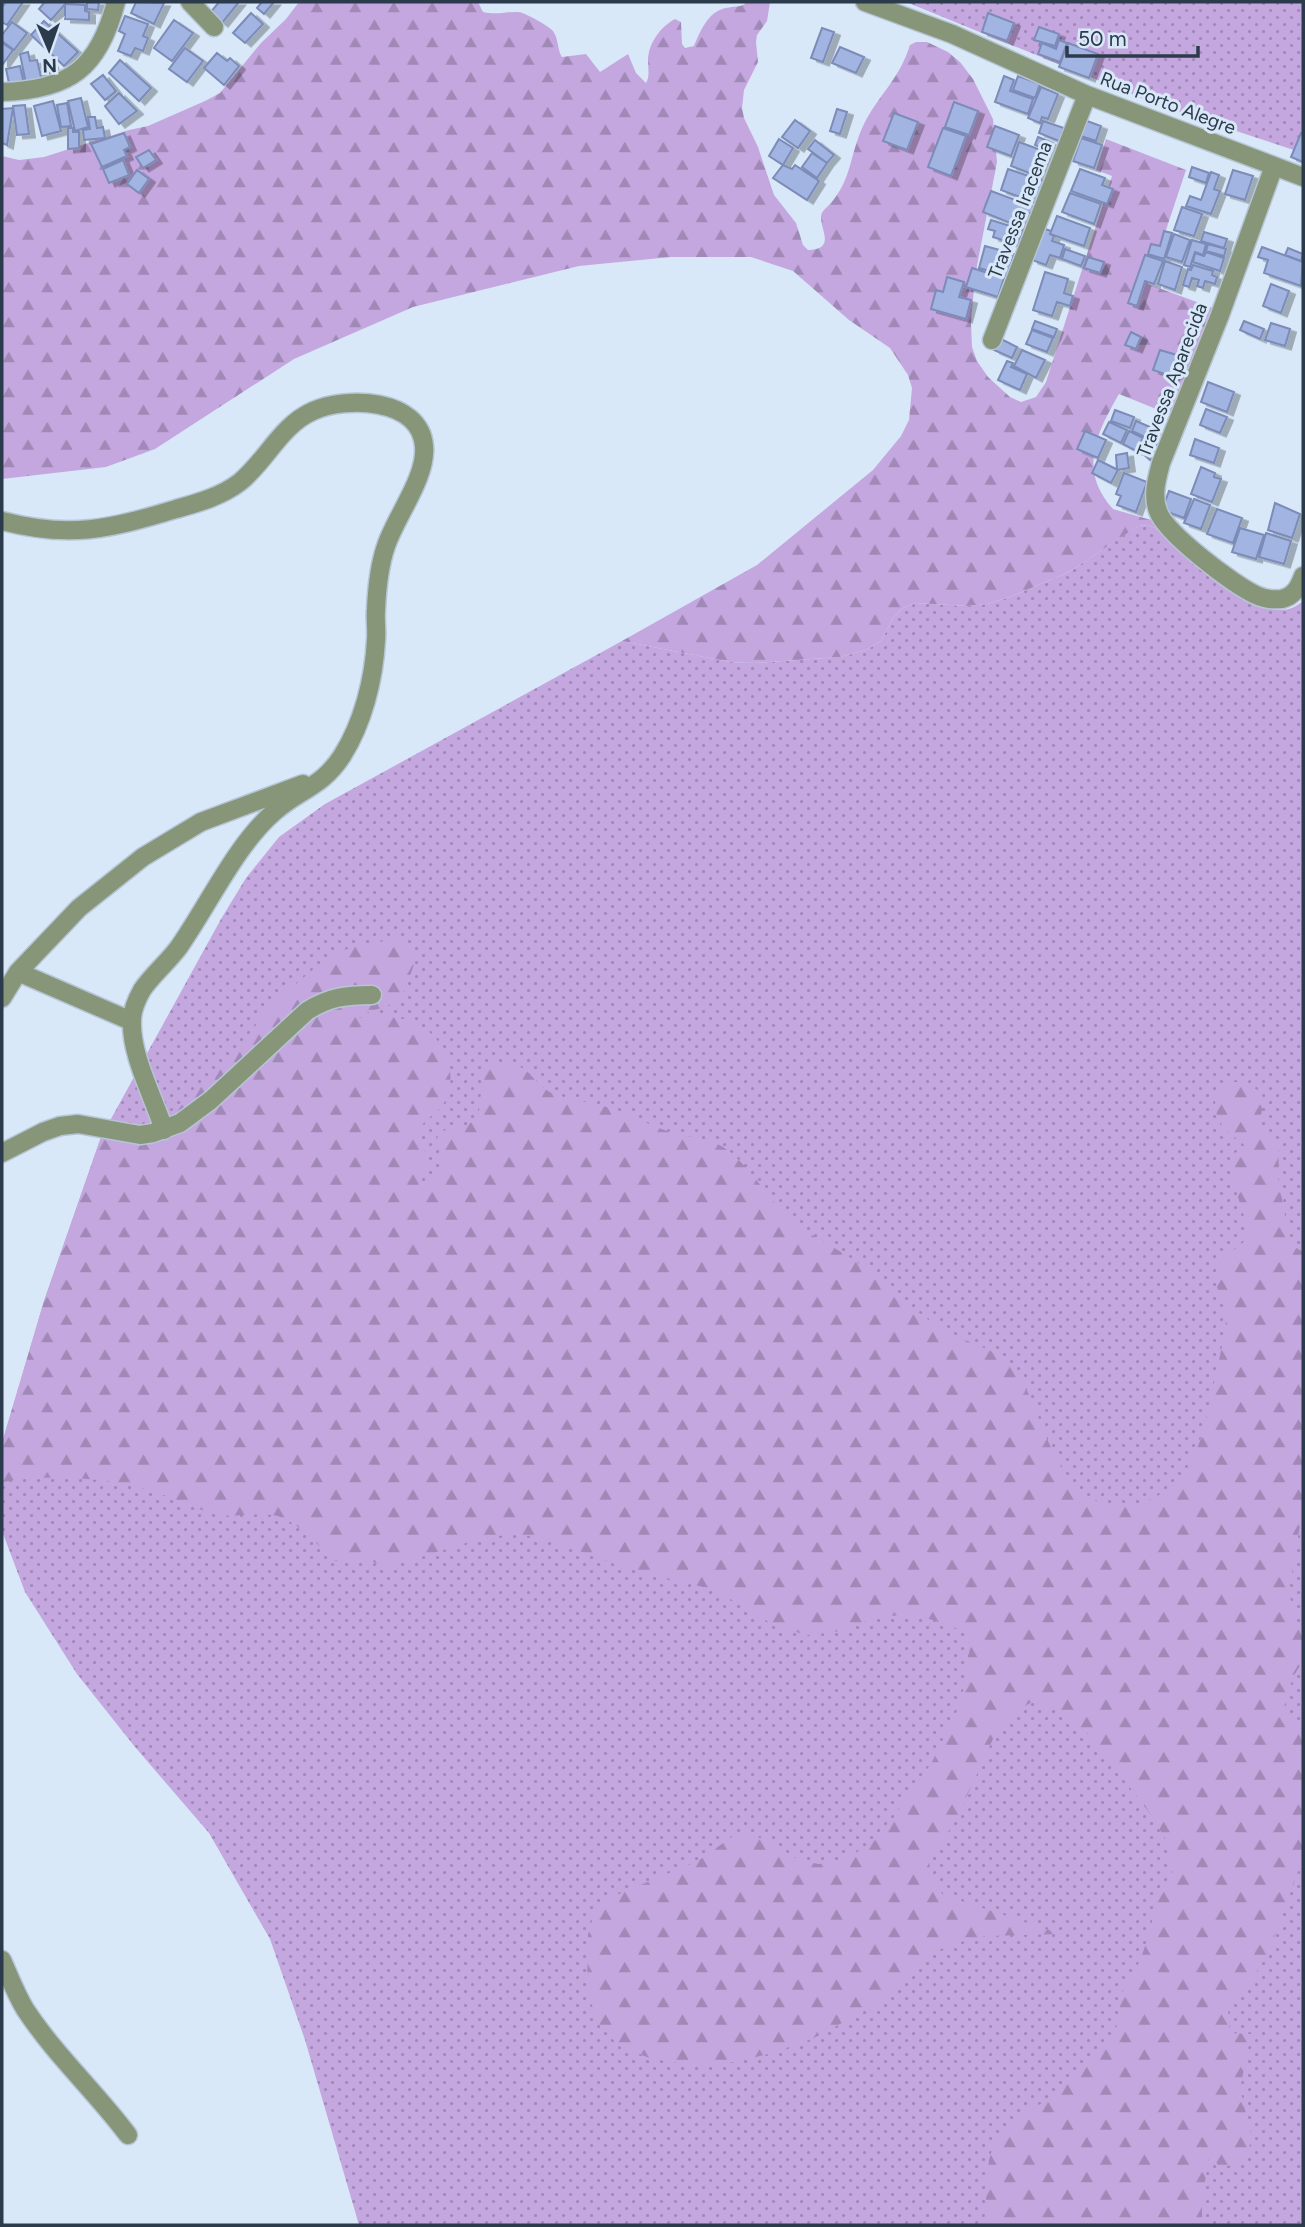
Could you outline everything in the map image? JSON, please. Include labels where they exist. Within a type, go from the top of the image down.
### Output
[{"type":"street","points":[[2,92],[47,87],[78,73],[101,42],[116,2]]},
{"type":"street","points":[[190,2],[214,27]]},
{"type":"street","name":"Rua Porto Alegre","points":[[865,2],[951,34],[1087,95],[1303,177]]},
{"type":"street","name":"Travessa Iracema","points":[[992,340],[1087,95]]},
{"type":"street","name":"Travessa Aparecida","points":[[1274,166],[1220,315],[1165,452],[1156,480],[1156,503],[1163,520],[1188,547],[1258,596],[1275,599],[1290,596],[1297,590],[1303,576]]},
{"type":"street","points":[[2,521],[70,532],[117,527],[213,498],[229,490],[254,469],[300,418],[314,411],[341,404],[374,403],[389,407],[412,419],[423,437],[424,459],[386,545],[381,563],[370,684],[354,732],[343,754],[329,774],[275,811],[255,832],[177,950],[143,989],[134,1007],[131,1021],[141,1064],[164,1130]]},
{"type":"street","points":[[2,998],[18,972],[79,908],[122,872],[201,822],[329,774]]},
{"type":"street","points":[[18,972],[131,1021]]},
{"type":"street","points":[[2,1153],[61,1126],[78,1124],[141,1135],[164,1130],[196,1112],[307,1011],[340,996],[372,995]]},
{"type":"street","points":[[2,1960],[25,2008],[128,2135]]},
{"type":"green space","points":[[299,2],[478,2],[483,12],[518,12],[547,26],[556,37],[562,57],[586,54],[600,72],[628,54],[636,73],[646,83],[650,48],[660,31],[670,22],[675,19],[681,22],[682,44],[685,48],[694,46],[714,13],[747,2],[770,2],[767,21],[757,35],[758,62],[744,90],[742,108],[774,195],[796,223],[803,245],[808,250],[823,245],[825,240],[821,215],[840,190],[864,124],[895,77],[910,45],[927,42],[948,52],[973,79],[993,119],[997,162],[975,276],[972,347],[977,361],[988,377],[1010,397],[1021,402],[1036,397],[1046,382],[1112,176],[1096,170],[1106,139],[1186,170],[1148,284],[1213,308],[1171,415],[1119,394],[1103,423],[1094,452],[1096,480],[1102,495],[1113,509],[1151,520],[1160,530],[1148,525],[1138,526],[1069,572],[987,604],[967,606],[916,603],[903,608],[893,618],[881,641],[866,650],[840,657],[755,663],[730,662],[622,641],[757,565],[873,470],[901,436],[909,420],[912,388],[908,375],[890,348],[849,320],[793,271],[751,257],[671,257],[579,266],[413,307],[294,359],[155,449],[106,467],[2,479],[2,156],[19,160],[44,157],[148,126],[205,101],[220,93]]},
{"type":"green space","points":[[906,2],[1303,2],[1303,153],[1166,108]]},
{"type":"green space","points":[[1148,525],[1160,530],[1263,606],[1284,610],[1303,601],[1303,2225],[359,2225],[305,2040],[270,1939],[209,1833],[77,1674],[25,1592],[2,1531],[2,1443],[44,1301],[101,1137],[246,878],[279,837],[325,804],[622,641],[730,662],[755,663],[840,657],[866,650],[881,641],[893,618],[903,608],[916,603],[967,606],[987,604],[1010,597],[1069,572],[1138,526]]},
{"type":"green space","points":[[400,939],[414,947],[415,954],[414,966],[401,995],[390,1004],[355,1018],[390,1017],[410,1021],[432,1034],[446,1054],[450,1077],[445,1101],[439,1110],[424,1122],[418,1133],[426,1159],[419,1185],[435,1178],[442,1169],[442,1157],[436,1141],[440,1131],[463,1128],[473,1121],[479,1111],[482,1083],[487,1068],[502,1064],[522,1068],[549,1091],[560,1096],[610,1108],[680,1135],[717,1144],[733,1154],[797,1225],[861,1265],[942,1329],[1005,1360],[1023,1382],[1065,1473],[1096,1501],[1114,1506],[1145,1501],[1171,1487],[1181,1477],[1196,1452],[1206,1421],[1225,1332],[1226,1316],[1216,1283],[1216,1272],[1224,1258],[1247,1239],[1233,1177],[1235,1153],[1246,1146],[1225,1128],[1217,1116],[1216,1089],[1229,1083],[1240,1082],[1262,1093],[1259,1128],[1275,1140],[1279,1152],[1278,1177],[1290,1244],[1303,1252],[1303,1507],[1289,1591],[1294,1619],[1303,1639],[1303,1661],[1293,1677],[1284,1707],[1303,1736],[1303,1858],[1269,1951],[1252,1980],[1228,2010],[1230,2033],[1251,2034],[1240,2089],[1251,2133],[1249,2152],[1233,2165],[1219,2167],[1210,2152],[1202,2200],[1202,2225],[984,2225],[989,2160],[997,2134],[1020,2115],[1046,2101],[1101,2052],[1119,2022],[1121,1994],[1140,1961],[1157,1899],[1173,1870],[1165,1838],[1148,1811],[1089,1734],[1060,1712],[1032,1702],[1016,1711],[998,1728],[956,1820],[929,1860],[931,1878],[943,1895],[1061,1934],[986,1936],[948,1945],[920,1962],[883,2001],[812,2039],[735,2062],[692,2065],[652,2059],[619,2046],[597,2022],[587,1989],[588,1935],[594,1913],[609,1898],[698,1861],[733,1836],[750,1835],[773,1842],[793,1857],[818,1864],[842,1862],[883,1835],[908,1794],[931,1764],[961,1703],[970,1647],[964,1631],[918,1615],[881,1616],[835,1632],[808,1635],[779,1628],[715,1590],[626,1568],[544,1538],[512,1534],[479,1539],[385,1568],[374,1562],[332,1561],[302,1530],[280,1517],[262,1514],[215,1514],[145,1489],[92,1479],[37,1478],[2,1482],[2,1443],[44,1301],[101,1137],[110,1120],[146,1125],[181,1106],[191,1092],[227,1063],[271,1005],[315,968],[354,945]]},
{"type":"building","points":[[6,2],[23,2],[7,25],[2,22],[2,7]]},
{"type":"building","points":[[42,2],[67,2],[51,20],[39,9],[44,3]]},
{"type":"building","points":[[87,2],[99,2],[98,10],[87,9]]},
{"type":"building","points":[[136,2],[164,3],[154,24],[131,13]]},
{"type":"building","points":[[219,2],[239,2],[222,23],[210,13]]},
{"type":"building","points":[[262,2],[274,2],[264,14],[257,8]]},
{"type":"building","points":[[65,4],[85,5],[89,20],[65,19]]},
{"type":"building","points":[[251,13],[263,24],[245,43],[233,33]]},
{"type":"building","points":[[988,13],[1014,23],[1007,41],[982,32]]},
{"type":"building","points":[[125,16],[148,24],[143,36],[148,38],[143,51],[135,48],[131,56],[118,51],[125,34],[119,31]]},
{"type":"building","points":[[174,20],[193,33],[172,61],[154,48]]},
{"type":"building","points":[[44,21],[78,52],[64,66],[31,35]]},
{"type":"building","points":[[12,22],[27,33],[14,50],[2,41],[2,35]]},
{"type":"building","points":[[1039,27],[1059,34],[1055,46],[1034,40]]},
{"type":"building","points":[[822,28],[834,32],[823,62],[811,58]]},
{"type":"building","points":[[1059,40],[1067,43],[1060,62],[1038,54],[1042,43],[1056,49]]},
{"type":"building","points":[[2,43],[13,50],[3,64],[2,63]]},
{"type":"building","points":[[1068,43],[1098,54],[1089,78],[1059,67]]},
{"type":"building","points":[[840,47],[864,57],[856,73],[832,63]]},
{"type":"building","points":[[185,48],[203,61],[187,82],[169,69]]},
{"type":"building","points":[[28,52],[30,61],[37,60],[42,81],[26,84],[20,54]]},
{"type":"building","points":[[217,53],[227,61],[230,58],[239,66],[224,85],[204,68]]},
{"type":"building","points":[[120,60],[151,88],[139,101],[109,73]]},
{"type":"building","points":[[52,64],[54,72],[44,74],[42,66]]},
{"type":"building","points":[[20,66],[24,84],[10,88],[6,69]]},
{"type":"building","points":[[103,75],[116,91],[105,100],[91,84]]},
{"type":"building","points":[[1004,76],[1014,80],[1010,91],[1033,99],[1028,114],[995,102]]},
{"type":"building","points":[[1018,76],[1040,84],[1035,98],[1013,90]]},
{"type":"building","points":[[1041,87],[1058,94],[1048,119],[1042,117],[1040,123],[1028,118]]},
{"type":"building","points":[[119,93],[137,111],[119,124],[105,106]]},
{"type":"building","points":[[81,98],[88,127],[75,131],[68,101]]},
{"type":"building","points":[[53,101],[61,131],[42,136],[34,106]]},
{"type":"building","points":[[954,102],[978,111],[969,135],[945,127]]},
{"type":"building","points":[[67,103],[71,126],[61,127],[57,105]]},
{"type":"building","points":[[25,105],[29,134],[17,135],[13,106]]},
{"type":"building","points":[[13,108],[7,145],[2,143],[2,109]]},
{"type":"building","points":[[837,109],[847,112],[840,134],[830,131]]},
{"type":"building","points":[[894,113],[918,122],[907,150],[883,141]]},
{"type":"building","points":[[88,117],[95,117],[97,128],[103,127],[105,138],[84,140],[83,130],[90,129]]},
{"type":"building","points":[[795,120],[810,131],[798,148],[782,137]]},
{"type":"building","points":[[1043,121],[1064,128],[1059,141],[1039,133]]},
{"type":"building","points":[[1087,121],[1101,126],[1096,141],[1081,136]]},
{"type":"building","points":[[995,126],[1019,135],[1011,156],[987,147]]},
{"type":"building","points":[[68,128],[79,132],[79,148],[68,149]]},
{"type":"building","points":[[943,128],[966,136],[951,176],[928,167]]},
{"type":"building","points":[[124,133],[130,147],[124,150],[127,156],[102,167],[91,144]]},
{"type":"building","points":[[1301,133],[1303,134],[1303,162],[1291,157]]},
{"type":"building","points":[[1038,137],[1053,143],[1050,151],[1035,145]]},
{"type":"building","points":[[1081,138],[1102,145],[1094,168],[1073,161]]},
{"type":"building","points":[[779,139],[793,148],[783,165],[769,156]]},
{"type":"building","points":[[815,140],[834,155],[827,163],[808,149]]},
{"type":"building","points":[[1019,142],[1049,153],[1040,177],[1011,166]]},
{"type":"building","points":[[149,150],[156,160],[143,168],[136,157]]},
{"type":"building","points":[[812,153],[827,163],[817,178],[802,167]]},
{"type":"building","points":[[123,160],[129,175],[109,183],[103,169]]},
{"type":"building","points":[[783,165],[792,169],[795,165],[819,181],[807,200],[773,178]]},
{"type":"building","points":[[1192,167],[1209,173],[1206,183],[1189,177]]},
{"type":"building","points":[[1008,169],[1044,181],[1036,203],[1001,190]]},
{"type":"building","points":[[1080,169],[1105,178],[1102,185],[1113,189],[1107,204],[1071,191]]},
{"type":"building","points":[[137,170],[149,179],[139,193],[127,184]]},
{"type":"building","points":[[1233,170],[1253,176],[1245,200],[1225,194]]},
{"type":"building","points":[[1211,172],[1219,175],[1214,189],[1220,191],[1211,214],[1186,206],[1190,196],[1201,200]]},
{"type":"building","points":[[991,191],[1034,207],[1032,214],[1024,211],[1018,226],[983,212]]},
{"type":"building","points":[[1070,193],[1101,204],[1094,224],[1062,212]]},
{"type":"building","points":[[1182,207],[1202,214],[1194,236],[1174,230]]},
{"type":"building","points":[[1057,216],[1090,228],[1084,246],[1050,234]]},
{"type":"building","points":[[991,220],[1023,230],[1018,245],[993,237],[995,231],[988,229]]},
{"type":"building","points":[[1042,228],[1051,231],[1050,234],[1054,236],[1052,241],[1064,245],[1060,258],[1050,255],[1046,265],[1032,260]]},
{"type":"building","points":[[1164,231],[1172,233],[1164,259],[1148,254],[1151,244],[1160,246]]},
{"type":"building","points":[[1204,232],[1227,239],[1224,248],[1201,241]]},
{"type":"building","points":[[1174,234],[1190,240],[1182,262],[1166,257]]},
{"type":"building","points":[[1192,240],[1206,244],[1203,255],[1195,252],[1190,267],[1184,265]]},
{"type":"building","points":[[1208,244],[1226,249],[1224,256],[1206,251]]},
{"type":"building","points":[[985,246],[1014,254],[1007,276],[979,268]]},
{"type":"building","points":[[1262,247],[1303,262],[1301,286],[1264,273],[1268,260],[1258,257]]},
{"type":"building","points":[[1288,248],[1303,254],[1301,261],[1285,255]]},
{"type":"building","points":[[1065,249],[1085,256],[1081,266],[1062,259]]},
{"type":"building","points":[[1206,252],[1224,258],[1220,271],[1193,262],[1195,253],[1204,256]]},
{"type":"building","points":[[1145,255],[1163,261],[1154,284],[1145,281],[1137,306],[1128,303]]},
{"type":"building","points":[[1088,257],[1104,262],[1100,273],[1084,268]]},
{"type":"building","points":[[1165,261],[1182,267],[1175,290],[1158,284]]},
{"type":"building","points":[[1193,265],[1213,271],[1212,275],[1217,277],[1215,284],[1205,281],[1203,288],[1197,286],[1199,280],[1192,278],[1189,287],[1183,285],[1188,269],[1191,270]]},
{"type":"building","points":[[972,268],[1004,278],[998,297],[966,287]]},
{"type":"building","points":[[1045,272],[1068,279],[1064,293],[1073,296],[1070,306],[1057,302],[1052,316],[1033,310]]},
{"type":"building","points":[[947,277],[964,282],[959,297],[971,300],[966,319],[931,309],[936,290],[943,292]]},
{"type":"building","points":[[1271,284],[1289,291],[1281,313],[1263,306]]},
{"type":"building","points":[[1035,321],[1057,329],[1054,337],[1032,329]]},
{"type":"building","points":[[1244,321],[1264,329],[1260,339],[1240,330]]},
{"type":"building","points":[[1271,323],[1290,329],[1285,346],[1265,340]]},
{"type":"building","points":[[1032,330],[1053,338],[1047,352],[1026,344]]},
{"type":"building","points":[[1131,332],[1141,337],[1136,349],[1125,345]]},
{"type":"building","points":[[999,338],[1017,347],[1012,358],[994,350]]},
{"type":"building","points":[[1022,350],[1045,360],[1036,378],[1014,366]]},
{"type":"building","points":[[1160,350],[1180,356],[1173,377],[1153,370]]},
{"type":"building","points":[[1007,361],[1013,363],[1011,367],[1027,374],[1020,390],[998,380]]},
{"type":"building","points":[[1208,382],[1234,392],[1227,412],[1201,402]]},
{"type":"building","points":[[1206,409],[1227,417],[1220,433],[1200,425]]},
{"type":"building","points":[[1115,410],[1134,417],[1130,428],[1111,421]]},
{"type":"building","points":[[1136,421],[1150,427],[1145,437],[1132,431]]},
{"type":"building","points":[[1109,422],[1127,430],[1121,443],[1103,434]]},
{"type":"building","points":[[1151,429],[1166,434],[1162,444],[1147,438]]},
{"type":"building","points":[[1085,431],[1106,440],[1098,458],[1077,449]]},
{"type":"building","points":[[1129,431],[1143,438],[1136,451],[1123,444]]},
{"type":"building","points":[[1195,439],[1219,448],[1214,463],[1190,455]]},
{"type":"building","points":[[1153,441],[1161,448],[1150,460],[1142,453]]},
{"type":"building","points":[[1127,453],[1129,468],[1117,470],[1116,455]]},
{"type":"building","points":[[1098,460],[1118,470],[1111,483],[1092,473]]},
{"type":"building","points":[[1201,467],[1221,479],[1212,502],[1191,494]]},
{"type":"building","points":[[1124,473],[1147,482],[1136,512],[1117,505],[1121,496],[1116,494]]},
{"type":"building","points":[[1169,491],[1191,499],[1184,518],[1162,510]]},
{"type":"building","points":[[1194,499],[1210,505],[1201,529],[1184,523]]},
{"type":"building","points":[[1275,503],[1300,514],[1292,538],[1268,530]]},
{"type":"building","points":[[1217,509],[1242,518],[1233,543],[1207,534]]},
{"type":"building","points":[[1240,528],[1264,535],[1256,559],[1232,552]]},
{"type":"building","points":[[1266,533],[1291,541],[1284,564],[1259,557]]}]
